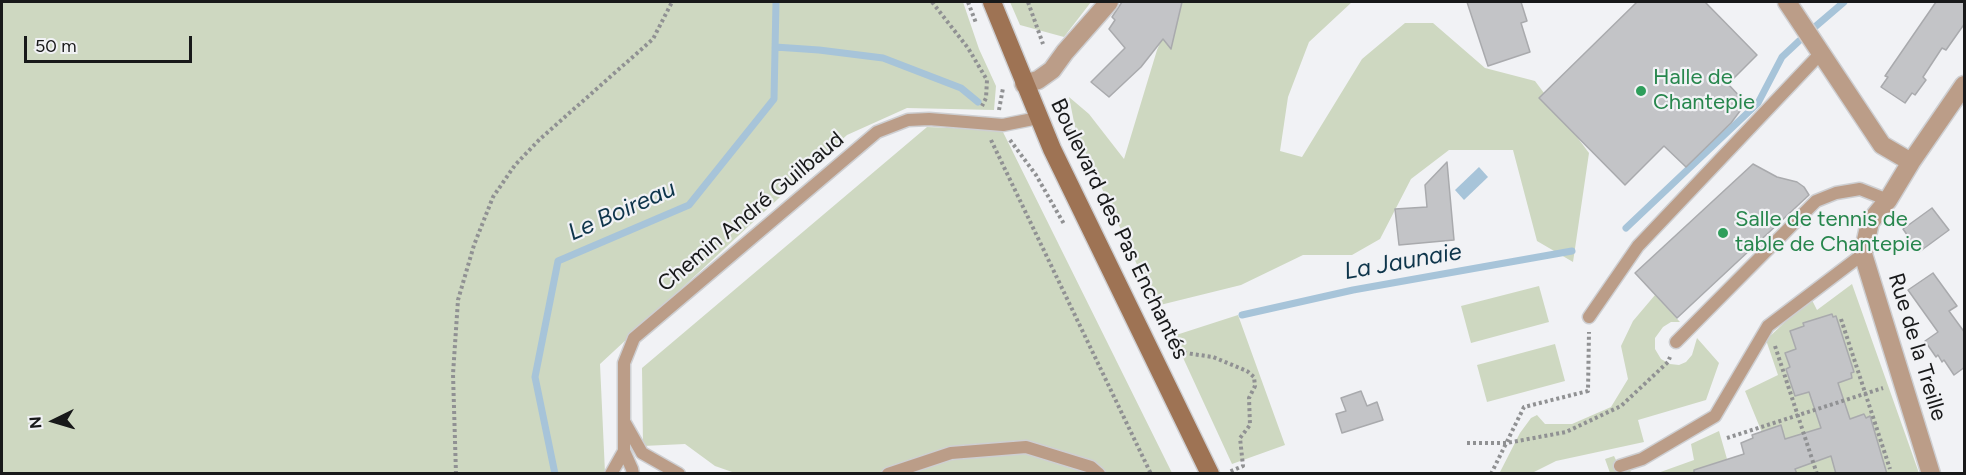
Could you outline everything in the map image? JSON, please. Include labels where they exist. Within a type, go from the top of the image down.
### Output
[{"type":"main road","name":"Boulevard des Pas Enchantés","points":[[992,2],[1038,118],[1210,474]]},
{"type":"street","points":[[1024,84],[1038,80],[1052,70],[1065,51],[1109,2]]},
{"type":"street","points":[[1787,2],[1882,145],[1911,162]]},
{"type":"street","name":"Rue de la Treille","points":[[1931,473],[1863,254],[1870,222],[1888,200],[1911,162],[1965,85]]},
{"type":"lane","points":[[1589,317],[1638,246],[1821,53]]},
{"type":"lane","name":"Chemin André Guilbaud","points":[[611,474],[624,451],[624,363],[634,338],[877,132],[908,120],[929,119],[1003,125],[1038,118]]},
{"type":"lane","points":[[1676,342],[1816,201],[1836,193],[1860,189],[1888,200]]},
{"type":"lane","points":[[1620,466],[1641,459],[1715,416],[1768,326],[1863,254]]},
{"type":"lane","points":[[624,422],[642,453],[679,473]]},
{"type":"lane","points":[[888,474],[951,453],[1026,447],[1091,466],[1099,474]]},
{"type":"lane","points":[[624,451],[633,474]]},
{"type":"path","points":[[456,474],[453,374],[458,300],[474,245],[493,197],[515,165],[540,139],[653,39],[672,2]]},
{"type":"path","points":[[932,2],[968,48],[987,80],[986,98],[978,114],[1151,474]]},
{"type":"path","points":[[1028,2],[1043,45]]},
{"type":"path","points":[[1491,474],[1524,407],[1588,391],[1589,317]]},
{"type":"path","points":[[1842,319],[1890,469]]},
{"type":"path","points":[[1768,326],[1817,474]]},
{"type":"path","points":[[1467,443],[1507,443],[1566,432],[1621,406],[1668,363],[1676,342]]},
{"type":"path","points":[[1169,350],[1213,357],[1247,371],[1254,377],[1255,386],[1249,398],[1250,425],[1240,438],[1244,466],[1228,472]]},
{"type":"path","points":[[1727,438],[1903,381]]},
{"type":"green space","points":[[2,2],[963,2],[979,49],[996,86],[994,110],[907,108],[847,135],[600,364],[605,473],[2,473]]},
{"type":"green space","points":[[1010,2],[1091,2],[1064,37],[1020,25]]},
{"type":"green space","points":[[1178,2],[1352,2],[1309,42],[1288,97],[1280,151],[1302,157],[1362,59],[1405,23],[1433,23],[1485,68],[1535,81],[1589,153],[1573,262],[1537,241],[1513,150],[1449,150],[1411,179],[1380,239],[1352,255],[1303,255],[1241,285],[1156,306],[1076,132],[1069,97],[1089,114],[1124,159],[1157,50]]},
{"type":"green space","points":[[927,127],[1002,130],[1172,473],[735,473],[715,466],[685,444],[643,446],[642,368]]},
{"type":"green space","points":[[1852,284],[1919,473],[1792,473],[1763,435],[1745,391],[1778,375],[1766,340],[1806,302],[1812,300],[1817,310]]},
{"type":"green space","points":[[1539,286],[1549,322],[1471,343],[1461,306]]},
{"type":"green space","points":[[1655,295],[1680,322],[1671,322],[1663,327],[1655,338],[1655,349],[1661,359],[1670,364],[1679,365],[1686,362],[1692,355],[1697,338],[1719,363],[1706,400],[1638,420],[1644,442],[1556,461],[1532,473],[1499,474],[1520,433],[1531,418],[1537,415],[1545,424],[1572,424],[1611,407],[1628,379],[1621,346],[1633,321]]},
{"type":"green space","points":[[1238,315],[1285,445],[1232,464],[1173,336]]},
{"type":"green space","points":[[1555,344],[1565,381],[1487,402],[1477,365]]},
{"type":"green space","points":[[1719,431],[1731,473],[1655,474],[1694,460],[1691,444]]},
{"type":"green space","points":[[1614,456],[1620,468],[1629,466],[1631,473],[1610,473],[1605,459]]},
{"type":"water","points":[[1479,167],[1488,177],[1464,200],[1455,190]]},
{"type":"building","points":[[1122,2],[1182,2],[1171,49],[1163,39],[1141,67],[1109,97],[1091,82],[1125,48],[1109,29],[1115,20],[1112,17]]},
{"type":"building","points":[[1467,2],[1521,2],[1527,21],[1521,23],[1530,52],[1488,66]]},
{"type":"building","name":"Halle de Chantepie","points":[[1637,2],[1705,2],[1757,55],[1728,84],[1744,101],[1731,123],[1686,167],[1664,146],[1625,185],[1539,98]]},
{"type":"building","points":[[1936,2],[1965,2],[1965,23],[1946,50],[1942,48],[1923,77],[1926,80],[1915,95],[1912,93],[1905,103],[1881,87],[1888,77],[1885,76]]},
{"type":"building","points":[[1447,162],[1454,240],[1399,245],[1395,209],[1427,207],[1425,185]]},
{"type":"building","name":"Salle de tennis de table de Chantepie","points":[[1753,164],[1777,177],[1797,182],[1809,195],[1677,318],[1635,273]]},
{"type":"building","points":[[1932,208],[1949,230],[1919,252],[1903,229]]},
{"type":"building","points":[[1933,273],[1957,306],[1949,311],[1965,333],[1965,367],[1954,375],[1944,360],[1942,362],[1938,355],[1936,357],[1925,341],[1938,332],[1908,290]]},
{"type":"building","points":[[1832,314],[1833,317],[1836,316],[1854,372],[1851,373],[1852,378],[1838,383],[1850,419],[1864,414],[1866,418],[1870,416],[1887,474],[1836,474],[1831,456],[1795,469],[1797,474],[1694,474],[1694,470],[1744,454],[1741,443],[1753,438],[1752,435],[1781,425],[1785,439],[1821,428],[1809,392],[1795,396],[1786,369],[1790,367],[1785,353],[1796,349],[1790,331],[1804,326],[1803,323]]},
{"type":"building","points":[[1361,391],[1367,406],[1377,402],[1383,420],[1342,433],[1336,414],[1346,411],[1341,398]]},
{"type":"waterway","name":"Le Boireau","points":[[555,474],[535,377],[558,261],[689,205],[774,99],[776,2]]},
{"type":"waterway","name":"La Jaunaie","points":[[1816,26],[1844,2]]},
{"type":"waterway","name":"La Jaunaie","points":[[1626,228],[1758,103],[1782,57],[1799,41]]},
{"type":"waterway","name":"La Jaunaie","points":[[775,47],[883,58],[961,88],[978,102]]},
{"type":"waterway","name":"La Jaunaie","points":[[1242,315],[1353,290],[1572,251]]},
{"type":"place","name":"Halle de Chantepie","points":[[1641,91]]},
{"type":"place","name":"Salle de tennis de table de Chantepie","points":[[1723,233]]}]
